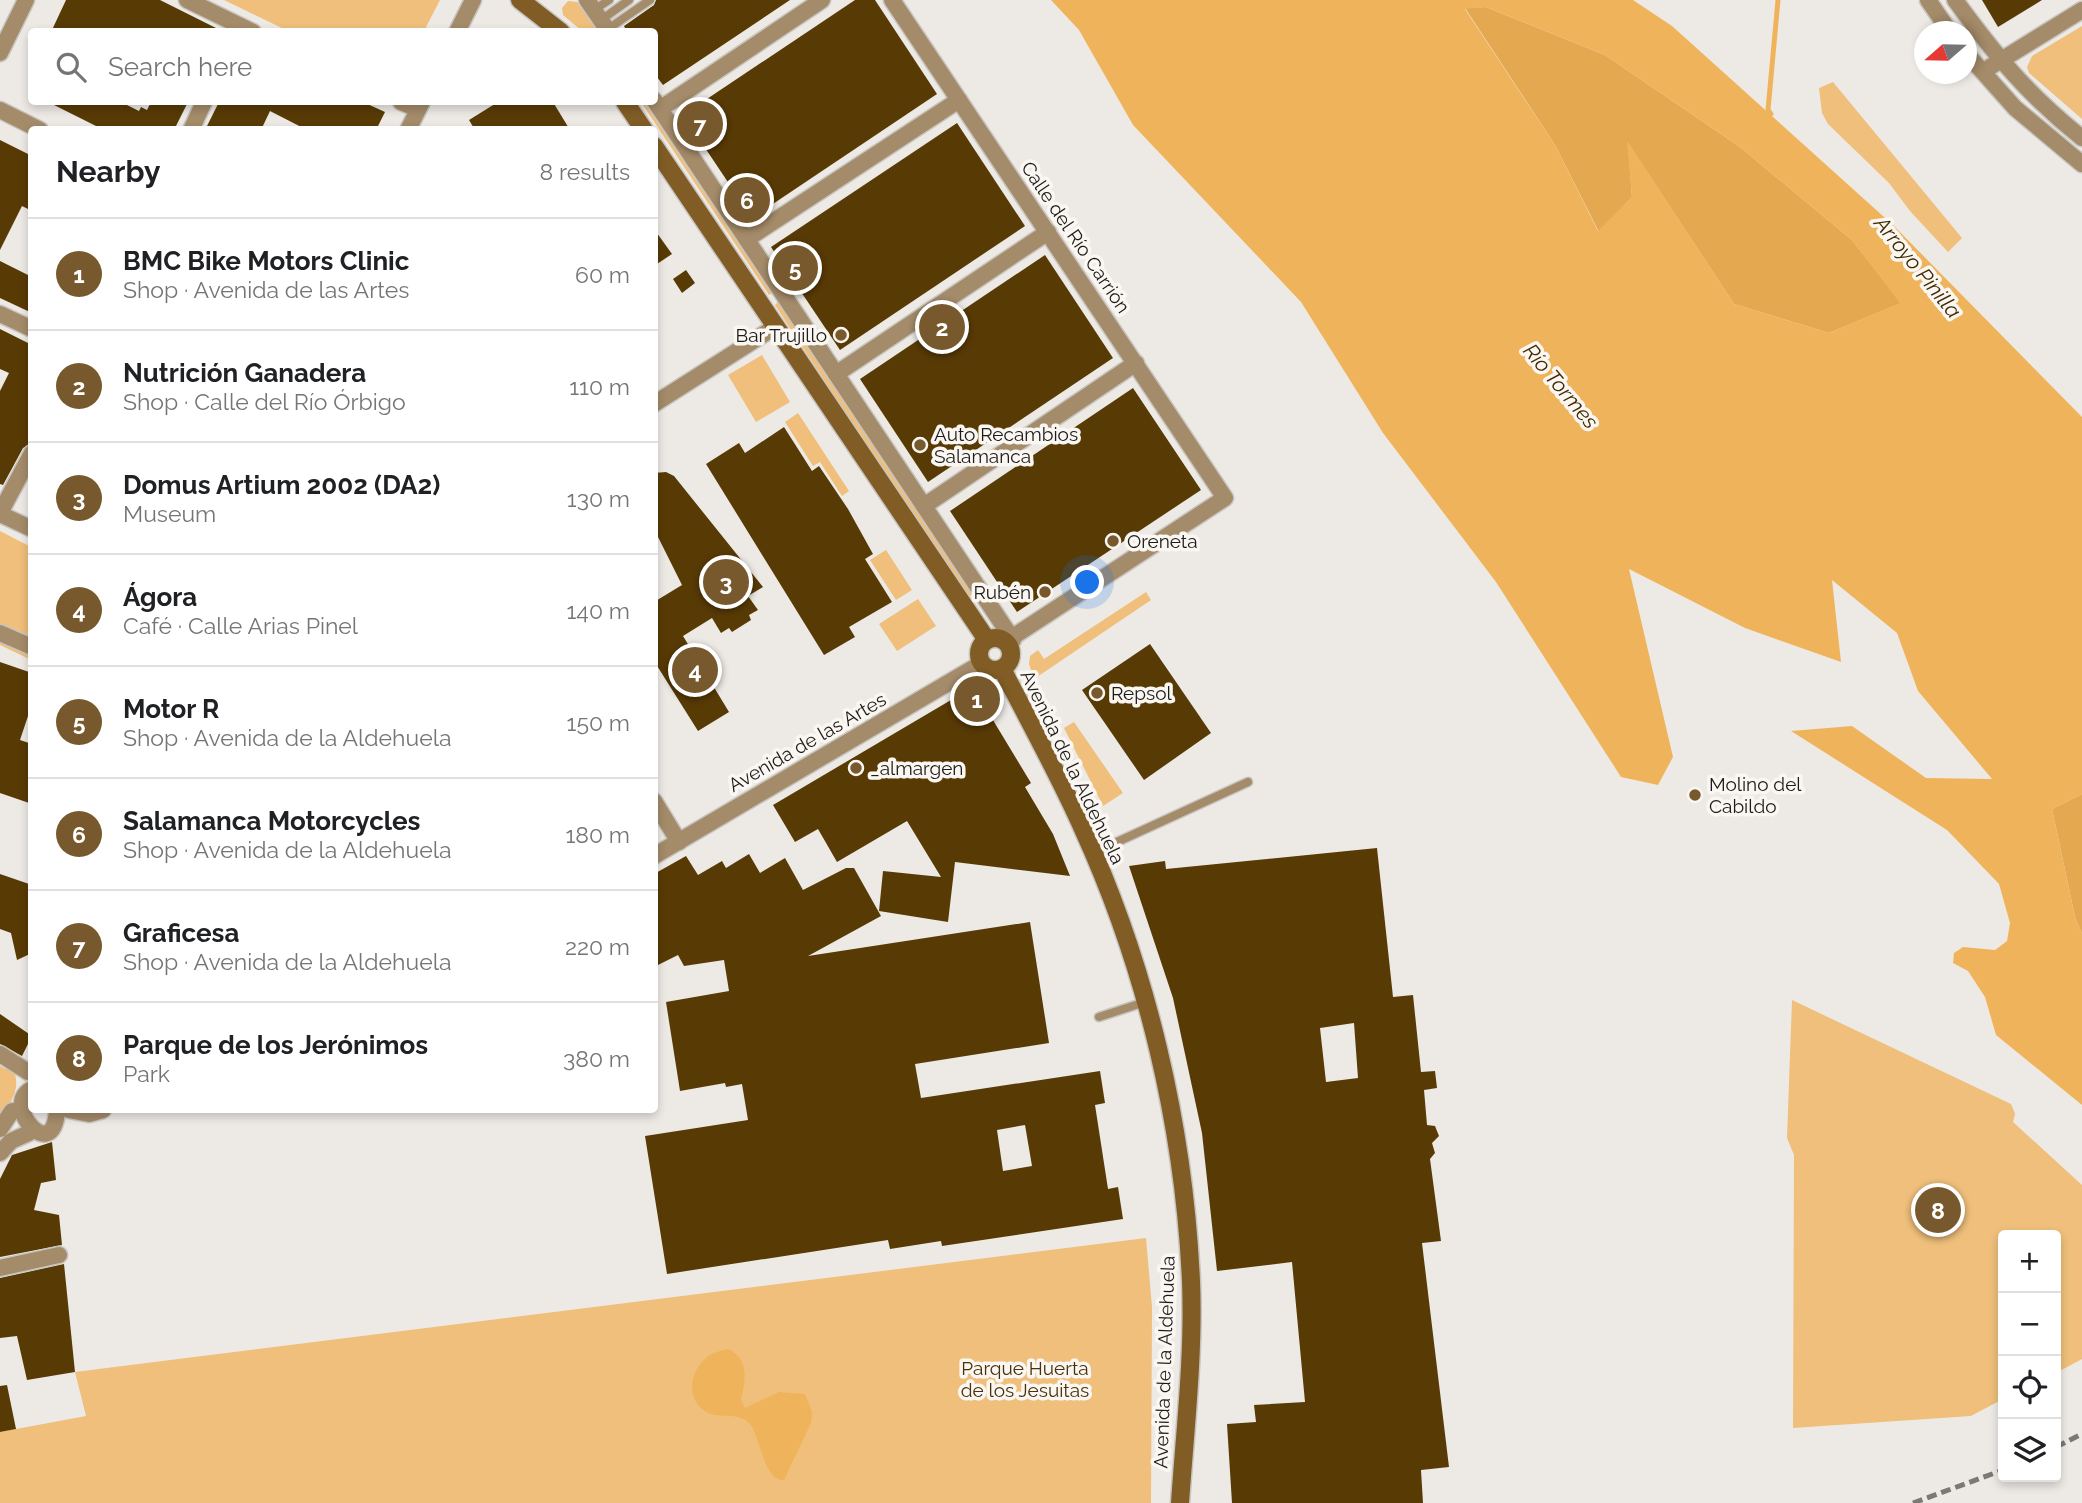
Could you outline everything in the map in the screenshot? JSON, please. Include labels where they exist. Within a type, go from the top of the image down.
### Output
[{"type":"main road","points":[[530,3],[557,28]]},
{"type":"main road","points":[[627,105],[641,126]]},
{"type":"main road","points":[[658,152],[987,640]]},
{"type":"main road","points":[[982,663],[979,652],[987,640],[996,638],[1009,641]]},
{"type":"main road","name":"Avenida de la Aldehuela","points":[[982,663],[989,670],[1002,668],[1011,658],[1009,641]]},
{"type":"main road","name":"Avenida de la Aldehuela","points":[[1002,668],[1093,853],[1145,1002],[1175,1132],[1188,1229],[1191,1299],[1180,1503]]},
{"type":"street","points":[[0,53],[26,0]]},
{"type":"street","points":[[187,0],[241,28]]},
{"type":"street","points":[[459,28],[472,0]]},
{"type":"street","points":[[658,103],[822,0]]},
{"type":"street","name":"Calle del Río Carrión","points":[[892,0],[1225,498],[1009,641]]},
{"type":"street","points":[[1928,0],[1942,21]]},
{"type":"street","points":[[1955,0],[1999,61],[2029,94],[2082,138]]},
{"type":"street","points":[[1982,71],[2082,10]]},
{"type":"street","points":[[1977,65],[2015,108],[2082,164]]},
{"type":"street","points":[[747,239],[959,100]]},
{"type":"street","points":[[193,126],[203,105]]},
{"type":"street","points":[[410,126],[420,105]]},
{"type":"street","points":[[658,105],[924,506],[1009,641]]},
{"type":"street","points":[[0,110],[32,126]]},
{"type":"street","points":[[836,374],[1048,232]]},
{"type":"street","points":[[0,314],[28,327]]},
{"type":"street","points":[[658,401],[775,327]]},
{"type":"street","points":[[924,506],[1136,363]]},
{"type":"street","points":[[28,461],[0,514],[28,528]]},
{"type":"street","points":[[0,633],[28,645]]},
{"type":"street","name":"Avenida de las Artes","points":[[658,854],[982,663]]},
{"type":"street","points":[[658,808],[679,842]]},
{"type":"street","points":[[0,1054],[28,1069]]},
{"type":"street","points":[[0,1126],[27,1091]]},
{"type":"street","points":[[12,1111],[14,1121],[29,1133]]},
{"type":"street","points":[[0,1153],[10,1141],[29,1133],[44,1132],[51,1127],[56,1113]]},
{"type":"street","points":[[0,1268],[59,1255]]},
{"type":"lane","points":[[600,18],[609,0]]},
{"type":"lane","points":[[600,18],[629,0]]},
{"type":"lane","points":[[600,18],[650,0]]},
{"type":"lane","points":[[1093,853],[1248,782]]},
{"type":"lane","points":[[1099,1017],[1145,1002]]},
{"type":"green space","points":[[224,0],[440,0],[426,28],[282,28]]},
{"type":"green space","points":[[568,1],[577,2],[595,28],[578,28],[563,15],[562,8]]},
{"type":"green space","points":[[2082,26],[2082,119],[2029,73],[2027,67],[2032,56]]},
{"type":"green space","points":[[1833,82],[1962,238],[1948,252],[1910,211],[1889,183],[1828,124],[1822,113],[1819,88]]},
{"type":"green space","points":[[643,105],[646,105],[772,293],[769,295]]},
{"type":"green space","points":[[778,302],[971,590],[971,596],[964,594],[775,305]]},
{"type":"green space","points":[[762,355],[790,402],[756,422],[728,375]]},
{"type":"green space","points":[[798,413],[849,491],[842,496],[820,462],[813,466],[785,422]]},
{"type":"green space","points":[[0,531],[28,545],[28,659],[0,645]]},
{"type":"green space","points":[[886,550],[912,590],[896,600],[870,560]]},
{"type":"green space","points":[[1146,592],[1151,600],[1034,679],[1029,664],[1030,656],[1038,650],[1044,659]]},
{"type":"green space","points":[[918,599],[936,626],[897,651],[879,624]]},
{"type":"green space","points":[[1074,722],[1123,793],[1103,806],[1064,728]]},
{"type":"green space","points":[[1792,1000],[2011,1104],[2015,1114],[2013,1122],[2082,1185],[2082,1359],[2061,1370],[2061,1230],[1998,1230],[1998,1402],[1971,1416],[1793,1428],[1794,1155],[1787,1138]]},
{"type":"green space","points":[[8,1064],[13,1069],[16,1089],[10,1103],[0,1113],[0,1066],[5,1069]]},
{"type":"green space","name":"Parque Huerta de los Jesuitas","points":[[1146,1238],[1152,1307],[1151,1503],[0,1503],[0,1432],[86,1416],[75,1372]]},
{"type":"shaded area","points":[[1486,7],[1605,55],[1740,147],[1852,240],[1901,303],[1829,333],[1734,304],[1628,143],[1632,197],[1599,232],[1555,145],[1465,8]]},
{"type":"shaded area","points":[[2082,794],[2082,934],[2075,917],[2052,809]]},
{"type":"water","name":"Río Tormes","points":[[1051,0],[1633,0],[1672,26],[1894,226],[2082,417],[2082,794],[2052,809],[2075,917],[2082,934],[2082,1105],[1996,1035],[1985,997],[1968,971],[1953,963],[1954,953],[1963,947],[1995,950],[2007,941],[2010,923],[1999,884],[1947,830],[1791,731],[1852,726],[1926,778],[1992,779],[1918,691],[1897,633],[1832,580],[1841,662],[1745,628],[1629,569],[1673,757],[1658,785],[1621,777],[1496,582],[1383,433],[1301,302],[1133,125],[1079,30]],"holes":[[[1486,7],[1605,55],[1740,147],[1852,240],[1900,303],[1829,333],[1734,304],[1627,141],[1632,197],[1598,231],[1555,145],[1465,9]]]},
{"type":"water","points":[[728,1349],[740,1358],[743,1364],[745,1377],[741,1399],[745,1408],[779,1392],[805,1394],[812,1412],[811,1423],[784,1480],[777,1479],[767,1466],[750,1424],[740,1417],[710,1414],[695,1400],[692,1387],[695,1372],[709,1356]]},
{"type":"building","points":[[66,0],[160,0],[216,28],[53,28]]},
{"type":"building","points":[[656,0],[790,0],[663,85],[658,78],[658,28],[624,26],[654,5]]},
{"type":"building","points":[[855,0],[875,0],[937,94],[752,218],[683,115]]},
{"type":"building","points":[[1982,0],[2042,0],[1998,27]]},
{"type":"building","points":[[54,105],[127,105],[139,111],[141,107],[147,110],[150,105],[186,105],[176,126],[96,126]]},
{"type":"building","points":[[218,105],[370,105],[385,112],[378,126],[299,126],[270,111],[263,126],[207,126]]},
{"type":"building","points":[[493,105],[555,105],[568,126],[473,126],[469,120]]},
{"type":"building","points":[[957,123],[1025,226],[840,350],[771,247]]},
{"type":"building","points":[[0,140],[28,154],[28,209],[22,206],[0,250]]},
{"type":"building","points":[[658,235],[672,254],[658,263]]},
{"type":"building","points":[[1045,255],[1113,358],[928,482],[860,379]]},
{"type":"building","points":[[0,261],[28,275],[28,311],[0,298]]},
{"type":"building","points":[[686,270],[695,283],[682,293],[673,279]]},
{"type":"building","points":[[0,329],[28,343],[28,445],[23,448],[3,485],[0,484],[0,391],[9,373],[0,369]]},
{"type":"building","points":[[1133,388],[1201,490],[1017,612],[950,511]]},
{"type":"building","points":[[784,427],[812,471],[819,466],[848,509],[873,554],[865,559],[892,602],[849,627],[855,637],[824,655],[706,464],[739,443],[745,453]]},
{"type":"building","points":[[666,472],[674,476],[763,587],[748,596],[758,610],[749,615],[751,620],[732,632],[729,628],[721,633],[712,618],[683,636],[729,712],[698,731],[658,667],[658,600],[682,585],[658,537],[658,473]]},
{"type":"building","points":[[1150,644],[1211,733],[1144,780],[1082,690]]},
{"type":"building","points":[[0,662],[28,672],[28,716],[20,740],[28,743],[28,803],[0,793]]},
{"type":"building","points":[[973,687],[1031,783],[1025,787],[1053,834],[1070,876],[955,862],[948,922],[879,911],[883,871],[941,877],[907,821],[837,862],[818,829],[795,842],[773,805]]},
{"type":"building","points":[[1377,848],[1393,997],[1413,995],[1421,1072],[1435,1071],[1437,1088],[1424,1090],[1427,1125],[1435,1126],[1439,1136],[1432,1143],[1435,1153],[1430,1159],[1441,1241],[1422,1243],[1449,1467],[1421,1470],[1423,1503],[1232,1503],[1227,1424],[1256,1422],[1254,1405],[1305,1402],[1292,1262],[1217,1271],[1202,1133],[1173,998],[1129,866],[1165,861],[1166,869]],"holes":[[[1354,1023],[1358,1078],[1326,1082],[1320,1028]]]},
{"type":"building","points":[[749,854],[760,873],[785,858],[803,890],[846,868],[854,868],[881,916],[808,956],[1030,922],[1049,1043],[915,1064],[921,1098],[1100,1071],[1105,1103],[1095,1105],[1108,1189],[1118,1187],[1123,1219],[942,1246],[941,1241],[890,1249],[888,1240],[667,1274],[645,1136],[748,1120],[742,1084],[726,1087],[725,1083],[680,1091],[666,1002],[729,991],[724,960],[684,966],[678,955],[658,965],[658,872],[686,856],[698,875],[722,861],[726,868]],"holes":[[[1025,1125],[1032,1166],[1003,1171],[997,1130]]]},
{"type":"building","points":[[0,874],[28,884],[28,955],[17,960],[11,933],[0,929]]},
{"type":"building","points":[[0,1014],[28,1033],[28,1044],[22,1056],[0,1044]]},
{"type":"building","points":[[52,1142],[56,1180],[41,1183],[34,1210],[59,1215],[62,1245],[0,1257],[0,1179],[12,1155]]},
{"type":"building","points":[[64,1264],[75,1372],[27,1380],[17,1336],[0,1338],[0,1278]]},
{"type":"building","points":[[7,1385],[16,1429],[0,1432],[0,1386]]},
{"type":"waterway","name":"Arroyo Pinilla","points":[[1771,114],[1768,110],[1778,0]]},
{"type":"railway","points":[[2061,1444],[2082,1434]]},
{"type":"railway","points":[[1913,1503],[1998,1472]]},
{"type":"place","name":"Graficesa","points":[[700,124]]},
{"type":"place","name":"Salamanca Motorcycles","points":[[747,200]]},
{"type":"place","name":"Motor R","points":[[795,268]]},
{"type":"place","name":"Nutrición Ganadera","points":[[942,327]]},
{"type":"place","name":"Bar Trujillo","points":[[841,335]]},
{"type":"place","name":"Auto Recambios Salamanca","points":[[920,445]]},
{"type":"place","name":"Oreneta","points":[[1113,541]]},
{"type":"place","name":"Domus Artium 2002 (DA2)","points":[[726,582]]},
{"type":"place","name":"Rubén","points":[[1045,592]]},
{"type":"place","name":"Ágora","points":[[695,670]]},
{"type":"place","name":"Repsol","points":[[1097,693]]},
{"type":"place","name":"BMC Bike Motors Clinic","points":[[977,699]]},
{"type":"place","name":"_almargen","points":[[856,768]]},
{"type":"place","name":"Molino del Cabildo","points":[[1695,795]]},
{"type":"place","name":"Parque de los Jerónimos","points":[[1938,1210]]}]
